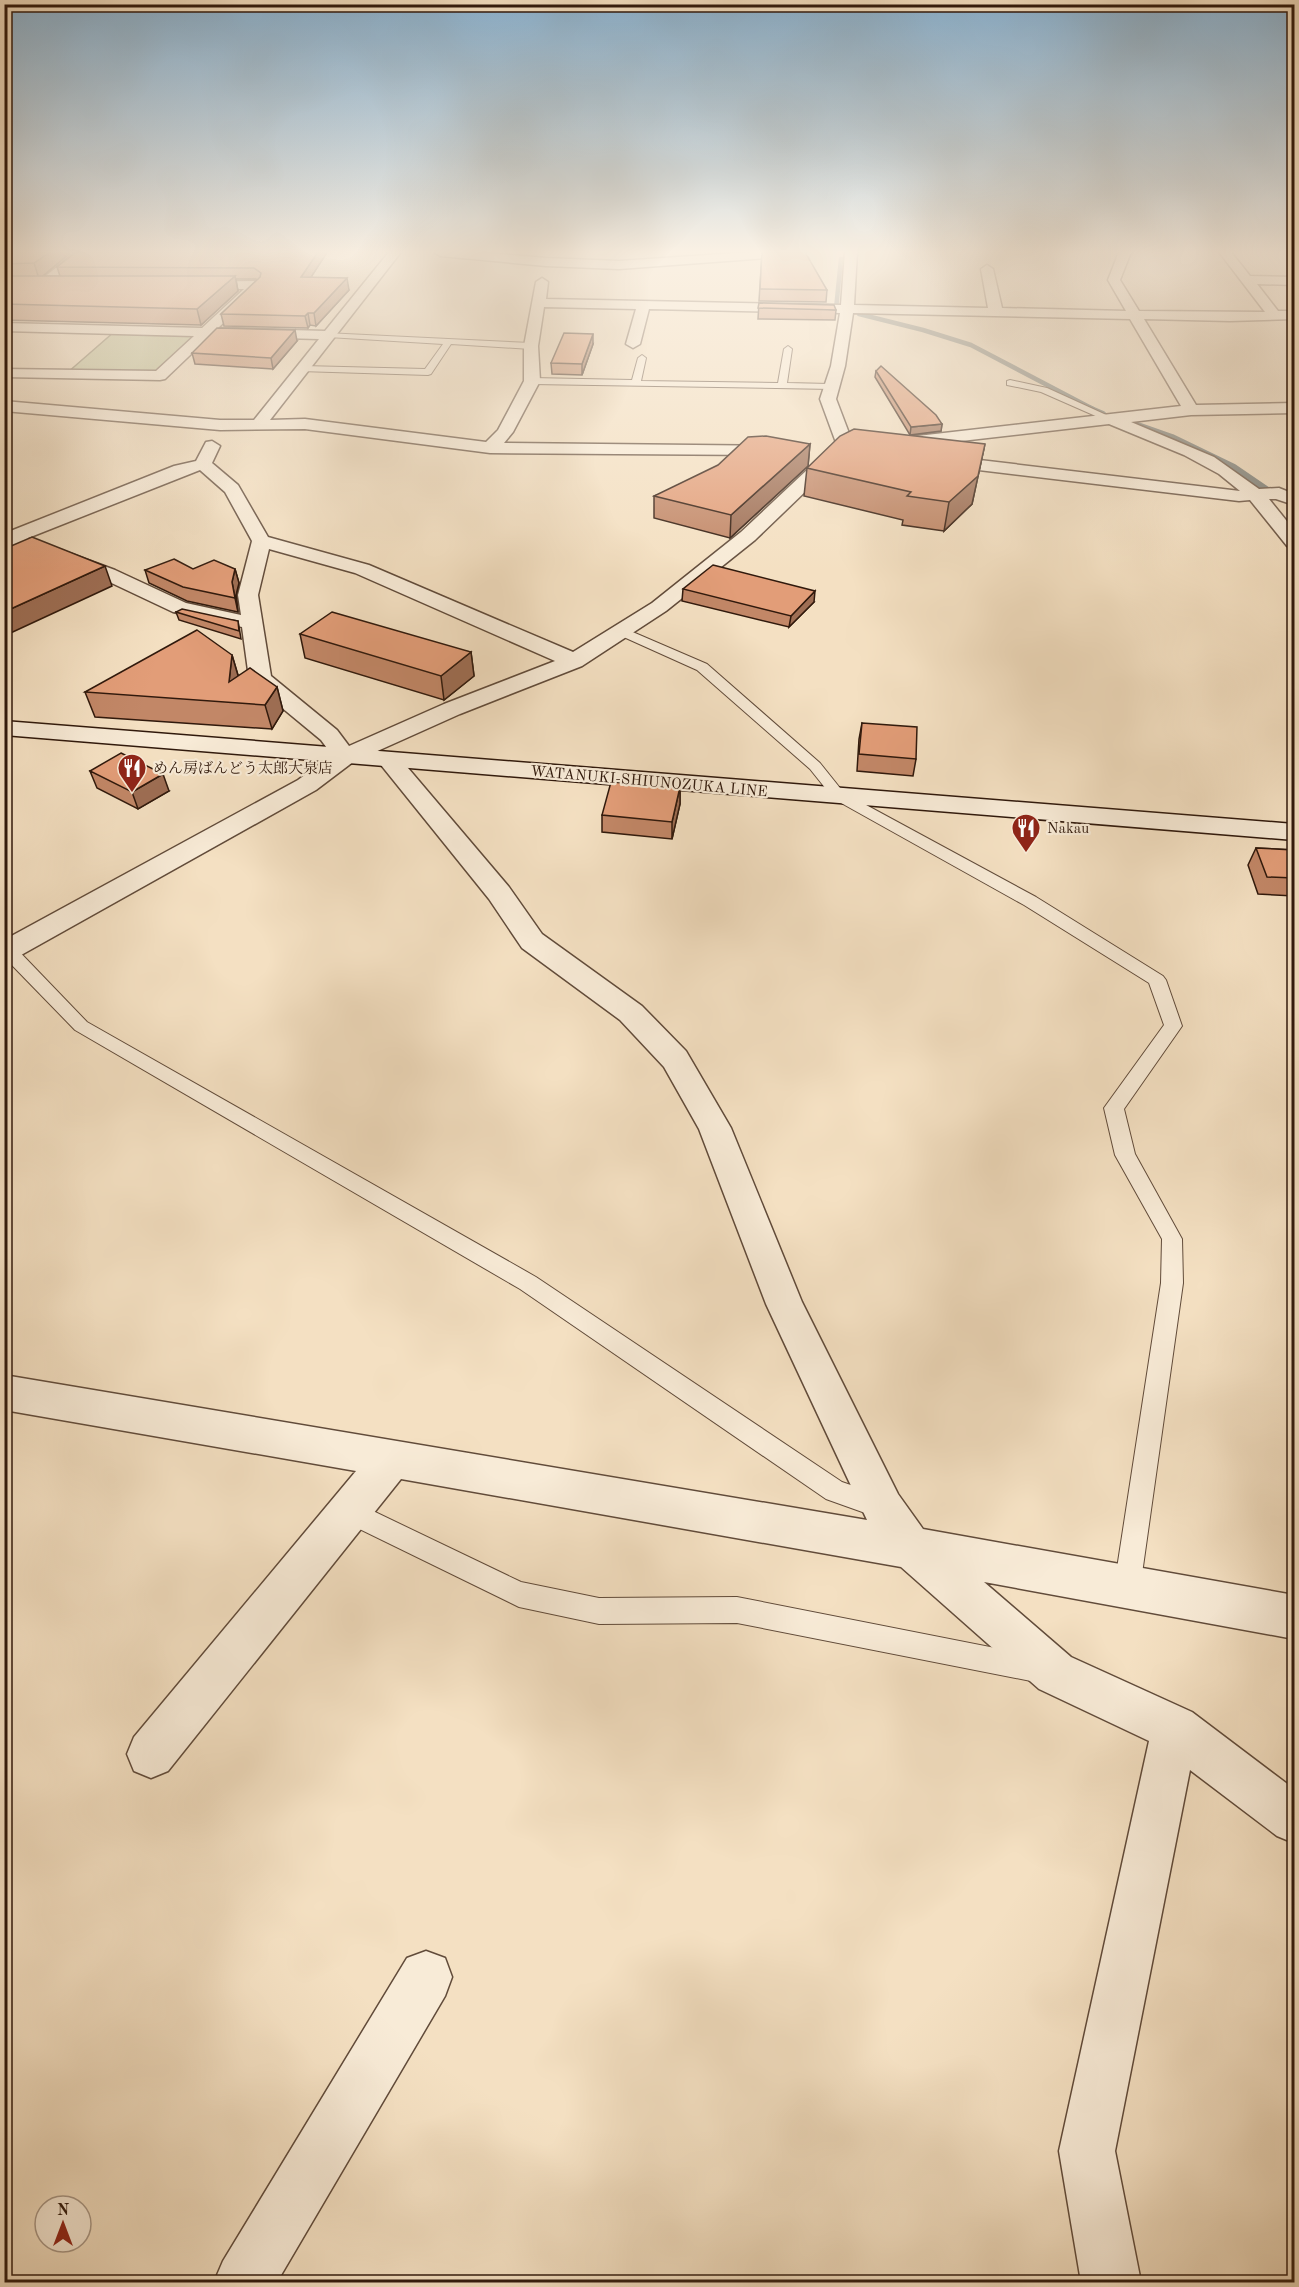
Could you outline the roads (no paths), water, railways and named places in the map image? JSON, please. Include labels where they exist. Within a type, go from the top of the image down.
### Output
[{"type":"street","points":[[6,374],[160,376],[178,359]]},
{"type":"street","points":[[257,426],[311,359]]},
{"type":"street","points":[[490,448],[505,432],[532,381],[531,359]]},
{"type":"street","points":[[838,359],[828,399],[855,449]]},
{"type":"street","points":[[1160,359],[1191,410]]},
{"type":"street","points":[[4,406],[220,425],[305,424],[490,448],[788,450]]},
{"type":"street","points":[[1294,408],[1191,410],[881,449],[1239,496],[1279,493],[1294,500]]},
{"type":"street","points":[[1110,419],[1171,442],[1225,470],[1256,495],[1294,542]]},
{"type":"street","points":[[19,544],[180,470],[202,464],[220,425]]},
{"type":"street","points":[[812,449],[855,449]]},
{"type":"street","points":[[6,950],[307,785],[345,757],[452,709],[574,661],[659,607],[748,536],[830,458],[855,449]]},
{"type":"street","points":[[202,464],[232,489],[261,541],[248,595],[260,678],[329,735],[345,757]]},
{"type":"street","points":[[261,541],[362,569],[574,661]]},
{"type":"street","points":[[19,544],[108,574],[180,608],[251,623]]},
{"type":"street","name":"WATANUKI-SHIUNOZUKA LINE","points":[[4,728],[1294,832]]},
{"type":"street","points":[[389,760],[499,893],[532,941],[631,1013],[675,1059],[715,1128],[784,1304],[883,1508],[911,1548],[1055,1673],[1175,1729],[1294,1819]]},
{"type":"street","points":[[4,1392],[911,1548],[1294,1617]]},
{"type":"street","points":[[151,1754],[348,1511],[393,1459]]},
{"type":"street","points":[[1111,2283],[1087,2151],[1175,1729]]},
{"type":"street","points":[[244,2283],[426,1977]]},
{"type":"lane","points":[[303,369],[428,372],[437,359]]},
{"type":"lane","points":[[636,383],[642,359]]},
{"type":"lane","points":[[782,386],[786,359]]},
{"type":"lane","points":[[532,381],[830,387]]},
{"type":"lane","points":[[1010,383],[1044,390],[1110,419]]},
{"type":"lane","points":[[621,631],[702,667],[815,766],[839,796],[1030,901],[1157,980],[1173,1026],[1114,1108],[1125,1155],[1172,1239],[1172,1283],[1127,1588]]},
{"type":"lane","points":[[6,950],[81,1026],[528,1283],[835,1491],[883,1508]]},
{"type":"lane","points":[[348,1511],[519,1594],[599,1611],[737,1610],[1055,1673]]},
{"type":"waterway","points":[[997,359],[1093,409]]},
{"type":"waterway","points":[[1089,408],[1103,414]]},
{"type":"waterway","points":[[1135,424],[1172,437],[1234,467],[1272,493],[1294,500]]},
{"type":"place","name":"めん房ばんどう太郎大泉店","points":[[132,794]]},
{"type":"place","name":"Nakau","points":[[1026,854]]}]
